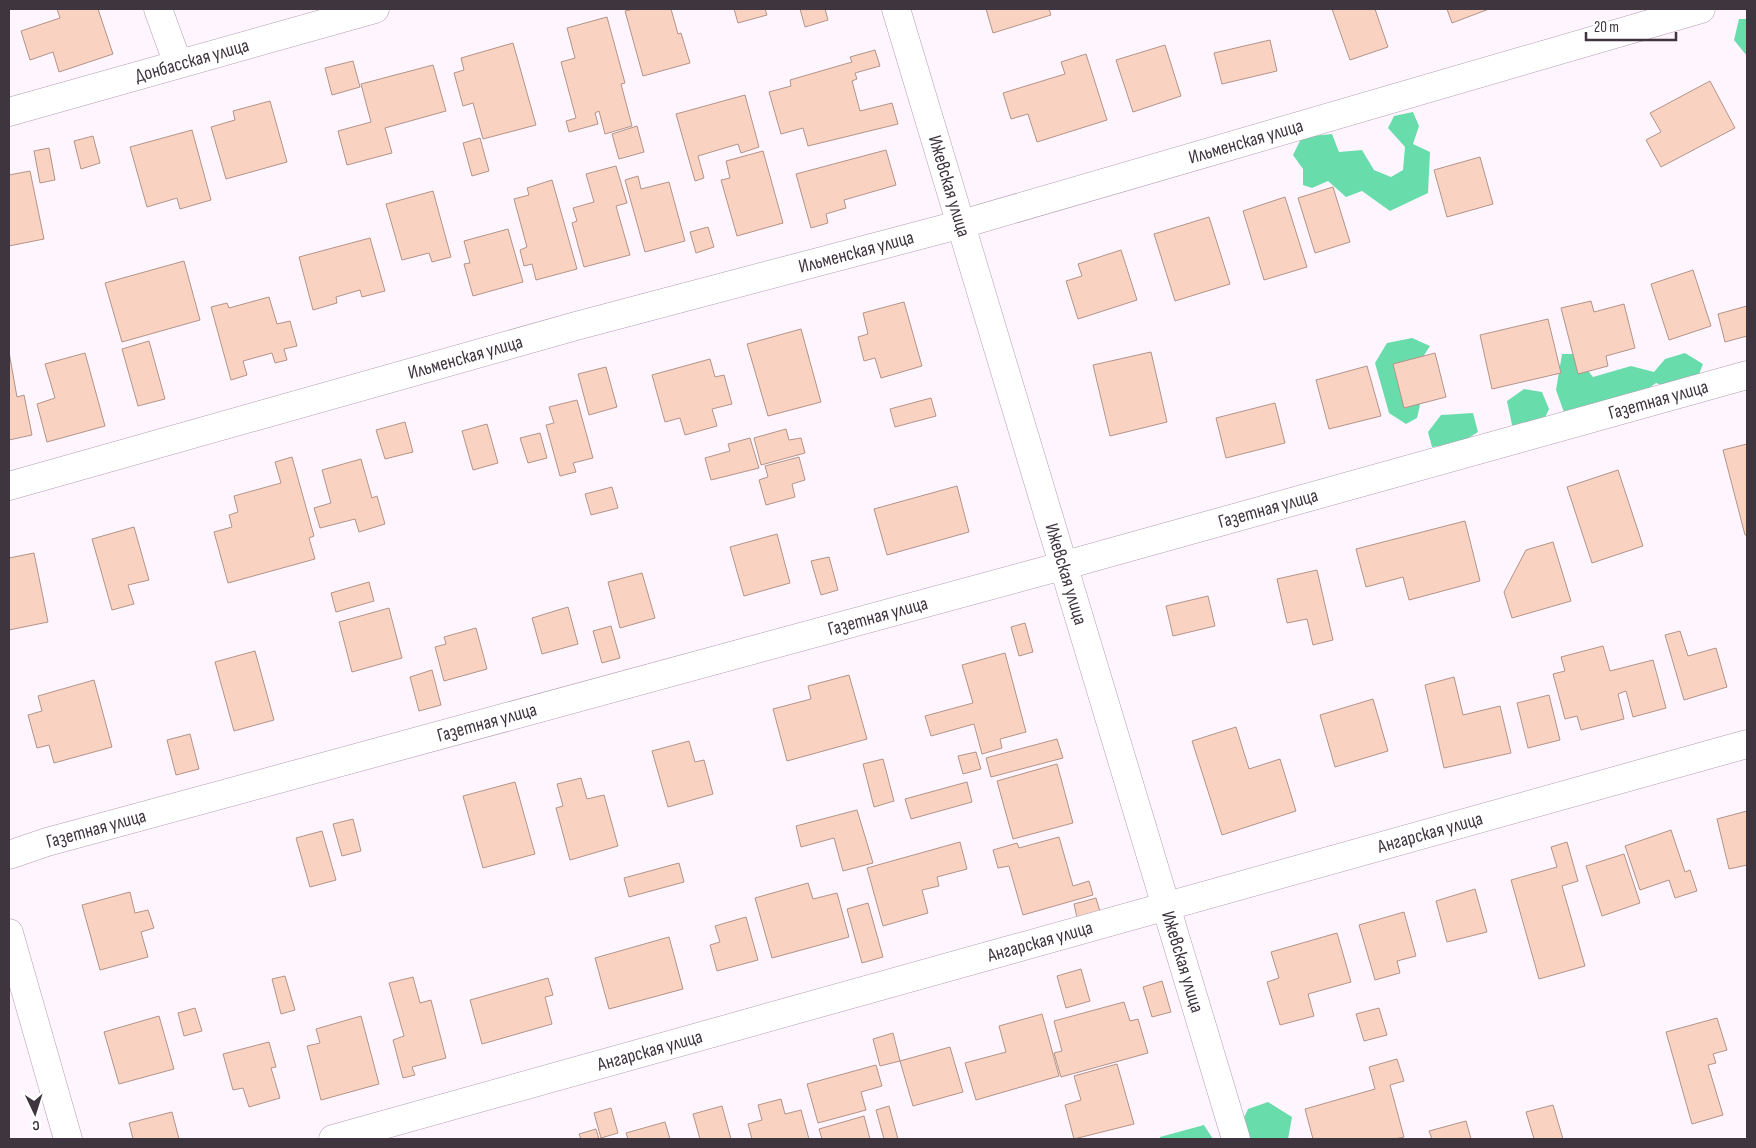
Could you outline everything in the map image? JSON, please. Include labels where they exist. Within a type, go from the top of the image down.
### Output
[{"type":"street","points":[[158,9],[178,64]]},
{"type":"street","name":"Донбасская улица","points":[[9,112],[375,9]]},
{"type":"street","name":"Ижевская улица","points":[[896,9],[962,224],[1062,566],[1236,1139]]},
{"type":"street","name":"Ильменская улица","points":[[9,486],[567,329],[962,224],[1701,9]]},
{"type":"street","name":"Газетная улица","points":[[9,855],[66,836],[1062,566],[1747,375]]},
{"type":"street","name":"Ангарская улица","points":[[332,1139],[1747,744]]},
{"type":"street","points":[[9,933],[68,1139]]},
{"type":"green space","points":[[1739,19],[1747,19],[1747,56],[1734,40]]},
{"type":"green space","points":[[1413,112],[1419,126],[1413,144],[1430,152],[1428,193],[1390,211],[1362,191],[1346,197],[1328,181],[1312,188],[1303,185],[1303,169],[1293,155],[1302,137],[1332,134],[1339,152],[1362,150],[1374,170],[1391,177],[1403,170],[1405,147],[1388,128],[1394,116]]},
{"type":"green space","points":[[1412,338],[1430,346],[1419,363],[1422,396],[1417,418],[1406,424],[1389,413],[1375,363],[1387,343]]},
{"type":"green space","points":[[1685,353],[1703,364],[1696,382],[1675,390],[1656,383],[1627,404],[1565,415],[1556,390],[1562,354],[1575,354],[1593,377],[1631,366],[1654,372],[1665,359]]},
{"type":"green space","points":[[1524,389],[1542,392],[1549,409],[1543,422],[1528,427],[1512,425],[1507,401]]},
{"type":"green space","points":[[1473,413],[1478,432],[1459,444],[1432,447],[1428,432],[1441,415]]},
{"type":"green space","points":[[1268,1102],[1292,1117],[1288,1139],[1234,1139],[1248,1109]]},
{"type":"green space","points":[[1204,1125],[1213,1139],[1160,1139],[1160,1137]]},
{"type":"building","points":[[57,9],[98,9],[113,54],[59,72],[53,52],[30,60],[21,31],[60,18]]},
{"type":"building","points":[[634,9],[671,9],[678,34],[681,33],[690,63],[643,76],[625,11]]},
{"type":"building","points":[[734,9],[765,9],[767,15],[738,23]]},
{"type":"building","points":[[800,9],[825,9],[828,20],[805,27]]},
{"type":"building","points":[[986,9],[1049,9],[1051,15],[993,33]]},
{"type":"building","points":[[1332,9],[1375,9],[1388,47],[1350,60]]},
{"type":"building","points":[[1447,9],[1489,9],[1452,23]]},
{"type":"building","points":[[607,17],[625,83],[621,84],[632,126],[605,134],[599,111],[595,113],[598,124],[569,132],[566,121],[576,118],[561,62],[575,58],[567,28]]},
{"type":"building","points":[[1270,40],[1277,71],[1222,84],[1214,53]]},
{"type":"building","points":[[513,43],[536,125],[483,139],[473,103],[463,106],[454,73],[464,70],[461,58]]},
{"type":"building","points":[[1165,45],[1181,96],[1133,112],[1116,60]]},
{"type":"building","points":[[875,50],[880,66],[855,73],[857,79],[852,81],[860,111],[892,103],[898,124],[808,146],[803,128],[781,134],[769,92],[791,86],[790,80],[852,62],[850,57]]},
{"type":"building","points":[[1086,54],[1107,120],[1037,142],[1028,114],[1011,119],[1003,93],[1065,74],[1061,62]]},
{"type":"building","points":[[353,61],[360,87],[332,95],[325,68]]},
{"type":"building","points":[[433,65],[446,111],[385,128],[392,153],[347,165],[338,131],[371,122],[361,84]]},
{"type":"building","points":[[1710,81],[1735,128],[1661,167],[1646,140],[1661,132],[1650,113]]},
{"type":"building","points":[[745,95],[759,147],[741,153],[738,144],[698,156],[704,178],[695,181],[676,114]]},
{"type":"building","points":[[270,101],[287,162],[226,179],[211,127],[235,120],[233,111]]},
{"type":"building","points":[[637,126],[644,152],[619,159],[612,134]]},
{"type":"building","points":[[192,130],[211,200],[180,209],[177,198],[147,207],[130,147]]},
{"type":"building","points":[[93,136],[100,163],[81,169],[74,141]]},
{"type":"building","points":[[480,138],[489,171],[472,176],[463,143]]},
{"type":"building","points":[[49,148],[55,180],[40,183],[34,151]]},
{"type":"building","points":[[886,150],[896,185],[844,200],[846,208],[826,214],[828,223],[811,228],[796,174]]},
{"type":"building","points":[[763,151],[783,223],[737,236],[721,180],[730,178],[726,161]]},
{"type":"building","points":[[1480,157],[1493,204],[1447,217],[1434,170]]},
{"type":"building","points":[[616,166],[627,203],[616,206],[630,255],[584,267],[572,223],[577,221],[573,208],[594,202],[586,174]]},
{"type":"building","points":[[30,171],[44,239],[9,246],[9,175]]},
{"type":"building","points":[[638,176],[641,189],[669,182],[685,241],[645,252],[625,180]]},
{"type":"building","points":[[552,180],[577,269],[536,280],[532,264],[524,266],[520,250],[527,247],[514,199],[529,195],[527,188]]},
{"type":"building","points":[[1333,187],[1350,242],[1315,253],[1298,198]]},
{"type":"building","points":[[433,191],[451,257],[432,262],[429,253],[402,260],[386,204]]},
{"type":"building","points":[[1285,197],[1307,267],[1264,280],[1243,211]]},
{"type":"building","points":[[1209,217],[1230,284],[1175,301],[1154,234]]},
{"type":"building","points":[[708,227],[714,247],[696,253],[690,232]]},
{"type":"building","points":[[508,229],[523,282],[473,296],[464,264],[470,263],[464,241]]},
{"type":"building","points":[[370,238],[385,291],[362,297],[360,290],[336,297],[337,303],[313,310],[299,257]]},
{"type":"building","points":[[1121,250],[1137,300],[1078,319],[1066,281],[1082,276],[1078,264]]},
{"type":"building","points":[[184,261],[200,320],[122,342],[105,283]]},
{"type":"building","points":[[1693,270],[1711,326],[1669,340],[1651,284]]},
{"type":"building","points":[[269,297],[277,324],[290,321],[297,346],[284,349],[287,360],[275,363],[272,353],[243,361],[247,375],[231,380],[211,307],[227,303],[229,308]]},
{"type":"building","points":[[1591,301],[1594,312],[1624,304],[1635,348],[1606,356],[1608,366],[1578,374],[1561,308]]},
{"type":"building","points":[[904,302],[922,366],[881,378],[875,358],[864,361],[858,337],[868,334],[863,313]]},
{"type":"building","points":[[1747,306],[1747,336],[1725,342],[1718,314]]},
{"type":"building","points":[[1548,319],[1561,373],[1492,389],[1480,335]]},
{"type":"building","points":[[801,329],[821,402],[768,416],[747,344]]},
{"type":"building","points":[[149,341],[165,399],[138,406],[122,349]]},
{"type":"building","points":[[9,352],[17,397],[24,395],[32,435],[9,440]]},
{"type":"building","points":[[1151,352],[1167,422],[1110,436],[1093,365]]},
{"type":"building","points":[[85,353],[105,426],[47,442],[37,404],[55,398],[45,364]]},
{"type":"building","points":[[1435,353],[1446,397],[1404,408],[1393,364]]},
{"type":"building","points":[[710,359],[715,377],[724,375],[732,404],[712,409],[717,426],[685,435],[680,418],[665,422],[652,375]]},
{"type":"building","points":[[1367,366],[1381,416],[1329,429],[1316,380]]},
{"type":"building","points":[[606,367],[617,407],[589,415],[578,374]]},
{"type":"building","points":[[931,398],[936,416],[895,427],[890,409]]},
{"type":"building","points":[[577,400],[593,458],[573,463],[576,472],[560,476],[546,425],[554,423],[549,407]]},
{"type":"building","points":[[1275,403],[1285,443],[1226,458],[1216,418]]},
{"type":"building","points":[[405,422],[413,452],[385,459],[376,430]]},
{"type":"building","points":[[487,424],[498,463],[473,470],[462,431]]},
{"type":"building","points":[[786,429],[789,440],[801,438],[805,453],[761,465],[754,438]]},
{"type":"building","points":[[540,433],[547,458],[528,463],[520,438]]},
{"type":"building","points":[[750,438],[759,468],[711,480],[705,458],[730,451],[728,444]]},
{"type":"building","points":[[1747,444],[1747,535],[1745,535],[1723,450]]},
{"type":"building","points":[[292,457],[314,536],[309,538],[315,559],[228,583],[214,532],[232,527],[229,515],[238,512],[234,496],[281,483],[275,462]]},
{"type":"building","points":[[799,457],[805,480],[792,484],[795,497],[766,505],[759,480],[768,477],[765,466]]},
{"type":"building","points":[[361,459],[372,498],[377,496],[385,524],[359,532],[355,519],[320,528],[314,508],[331,503],[322,470]]},
{"type":"building","points":[[1618,470],[1643,546],[1592,563],[1567,487]]},
{"type":"building","points":[[957,486],[969,532],[887,555],[874,509]]},
{"type":"building","points":[[612,487],[618,508],[591,515],[585,494]]},
{"type":"building","points":[[1465,521],[1480,581],[1409,600],[1403,577],[1366,587],[1356,549]]},
{"type":"building","points":[[134,527],[149,580],[128,585],[134,604],[112,610],[92,539]]},
{"type":"building","points":[[777,534],[790,583],[744,596],[730,547]]},
{"type":"building","points":[[1553,542],[1571,601],[1512,618],[1504,592],[1526,550]]},
{"type":"building","points":[[34,553],[48,622],[9,630],[9,558]]},
{"type":"building","points":[[829,557],[838,590],[821,595],[811,561]]},
{"type":"building","points":[[1317,570],[1333,640],[1313,645],[1307,619],[1287,623],[1277,579]]},
{"type":"building","points":[[642,573],[655,618],[620,628],[608,582]]},
{"type":"building","points":[[369,582],[374,601],[336,612],[331,593]]},
{"type":"building","points":[[1208,596],[1215,626],[1173,636],[1166,606]]},
{"type":"building","points":[[568,607],[578,644],[542,654],[532,618]]},
{"type":"building","points":[[389,608],[402,658],[352,672],[339,622]]},
{"type":"building","points":[[1025,623],[1033,652],[1019,656],[1011,627]]},
{"type":"building","points":[[611,626],[620,658],[602,663],[593,631]]},
{"type":"building","points":[[476,628],[487,669],[444,681],[435,647],[446,644],[444,637]]},
{"type":"building","points":[[1680,631],[1688,656],[1716,648],[1727,687],[1684,700],[1665,635]]},
{"type":"building","points":[[1603,646],[1610,671],[1653,660],[1666,708],[1633,717],[1626,691],[1618,694],[1624,719],[1581,730],[1577,716],[1565,719],[1553,674],[1565,671],[1561,657]]},
{"type":"building","points":[[255,651],[274,720],[234,731],[215,662]]},
{"type":"building","points":[[1005,653],[1026,732],[1000,739],[1002,748],[982,754],[974,724],[931,736],[925,716],[973,703],[962,665]]},
{"type":"building","points":[[432,670],[441,705],[419,711],[410,677]]},
{"type":"building","points":[[849,675],[867,739],[787,761],[773,709],[811,699],[808,686]]},
{"type":"building","points":[[1454,677],[1463,715],[1500,706],[1511,753],[1444,768],[1425,685]]},
{"type":"building","points":[[94,680],[112,747],[54,763],[49,745],[37,748],[28,715],[42,711],[38,696]]},
{"type":"building","points":[[1549,695],[1560,740],[1528,748],[1517,703]]},
{"type":"building","points":[[1373,699],[1388,751],[1335,767],[1320,715]]},
{"type":"building","points":[[1236,727],[1249,769],[1280,759],[1296,811],[1222,835],[1192,741]]},
{"type":"building","points":[[190,734],[199,769],[176,775],[167,740]]},
{"type":"building","points":[[1057,739],[1063,758],[991,777],[986,758]]},
{"type":"building","points":[[689,741],[695,762],[704,760],[713,794],[668,807],[652,751]]},
{"type":"building","points":[[976,752],[981,769],[963,774],[958,756]]},
{"type":"building","points":[[883,759],[894,801],[874,807],[863,764]]},
{"type":"building","points":[[1057,764],[1073,823],[1013,839],[997,781]]},
{"type":"building","points":[[581,778],[587,799],[604,795],[618,846],[570,860],[556,808],[563,806],[557,784]]},
{"type":"building","points":[[515,782],[535,854],[483,868],[463,796]]},
{"type":"building","points":[[967,782],[972,802],[911,819],[905,799]]},
{"type":"building","points":[[857,810],[873,863],[843,871],[834,838],[801,847],[796,826]]},
{"type":"building","points":[[1747,811],[1747,865],[1729,869],[1717,819]]},
{"type":"building","points":[[353,819],[361,851],[342,856],[333,824]]},
{"type":"building","points":[[1671,830],[1685,872],[1690,870],[1697,891],[1675,898],[1669,880],[1640,890],[1625,846]]},
{"type":"building","points":[[322,831],[336,880],[310,887],[296,838]]},
{"type":"building","points":[[1059,837],[1073,886],[1089,881],[1093,895],[1023,915],[1009,866],[998,868],[993,850],[1017,843],[1019,848]]},
{"type":"building","points":[[960,842],[967,869],[937,877],[939,886],[922,890],[928,913],[883,926],[867,868]]},
{"type":"building","points":[[1567,842],[1578,881],[1562,886],[1585,966],[1539,979],[1511,880],[1557,867],[1551,847]]},
{"type":"building","points":[[1624,854],[1640,903],[1602,916],[1586,866]]},
{"type":"building","points":[[679,863],[684,882],[629,897],[624,878]]},
{"type":"building","points":[[808,883],[813,899],[837,893],[849,937],[772,958],[755,898]]},
{"type":"building","points":[[1475,889],[1487,932],[1447,942],[1436,901]]},
{"type":"building","points":[[130,892],[135,913],[148,910],[154,928],[141,932],[148,957],[100,970],[82,905]]},
{"type":"building","points":[[1096,898],[1101,915],[1078,922],[1074,904]]},
{"type":"building","points":[[868,903],[883,957],[862,963],[847,909]]},
{"type":"building","points":[[1404,912],[1416,956],[1397,961],[1400,973],[1375,980],[1359,925]]},
{"type":"building","points":[[746,917],[758,960],[717,971],[710,945],[720,942],[715,926]]},
{"type":"building","points":[[1337,933],[1351,982],[1308,994],[1314,1016],[1280,1025],[1267,982],[1279,978],[1271,952]]},
{"type":"building","points":[[669,937],[683,989],[609,1009],[595,958]]},
{"type":"building","points":[[1081,969],[1090,1001],[1066,1008],[1057,976]]},
{"type":"building","points":[[285,976],[295,1010],[281,1014],[272,979]]},
{"type":"building","points":[[413,977],[420,1003],[431,1000],[446,1058],[412,1067],[415,1075],[403,1078],[393,1040],[404,1036],[389,983]]},
{"type":"building","points":[[548,978],[553,995],[545,997],[552,1024],[482,1044],[470,1000]]},
{"type":"building","points":[[1162,981],[1171,1012],[1152,1017],[1143,987]]},
{"type":"building","points":[[1124,1002],[1130,1021],[1138,1019],[1148,1053],[1061,1077],[1054,1053],[1062,1051],[1054,1021]]},
{"type":"building","points":[[195,1008],[202,1031],[184,1036],[178,1013]]},
{"type":"building","points":[[1379,1008],[1387,1035],[1364,1041],[1356,1014]]},
{"type":"building","points":[[1042,1014],[1059,1076],[976,1100],[965,1063],[1006,1052],[999,1026]]},
{"type":"building","points":[[159,1016],[174,1069],[119,1084],[104,1032]]},
{"type":"building","points":[[361,1016],[379,1084],[321,1100],[307,1046],[320,1043],[316,1029]]},
{"type":"building","points":[[1717,1018],[1727,1050],[1713,1054],[1716,1063],[1708,1065],[1723,1115],[1692,1124],[1666,1032]]},
{"type":"building","points":[[893,1033],[900,1061],[880,1066],[873,1039]]},
{"type":"building","points":[[269,1042],[276,1067],[271,1068],[280,1098],[249,1107],[243,1088],[233,1090],[223,1054]]},
{"type":"building","points":[[950,1047],[963,1092],[913,1106],[900,1061]]},
{"type":"building","points":[[1397,1059],[1404,1081],[1390,1085],[1404,1137],[1395,1139],[1313,1139],[1305,1109],[1375,1089],[1369,1067]]},
{"type":"building","points":[[1117,1064],[1134,1124],[1074,1139],[1065,1105],[1081,1100],[1074,1076]]},
{"type":"building","points":[[876,1065],[882,1086],[861,1092],[866,1110],[818,1123],[807,1084]]},
{"type":"building","points":[[781,1099],[785,1114],[801,1110],[809,1139],[752,1139],[748,1124],[762,1120],[758,1105]]},
{"type":"building","points":[[1553,1105],[1563,1139],[1534,1139],[1526,1112]]},
{"type":"building","points":[[722,1106],[731,1139],[700,1139],[693,1114]]},
{"type":"building","points":[[889,1106],[898,1139],[884,1139],[876,1110]]},
{"type":"building","points":[[611,1108],[618,1133],[601,1138],[594,1113]]},
{"type":"building","points":[[172,1112],[179,1139],[133,1139],[129,1123]]},
{"type":"building","points":[[864,1116],[870,1139],[822,1139],[819,1129]]},
{"type":"building","points":[[1466,1121],[1471,1139],[1432,1139],[1429,1131]]},
{"type":"building","points":[[665,1122],[670,1139],[628,1139],[626,1133]]},
{"type":"building","points":[[596,1129],[599,1139],[581,1139],[579,1134]]}]
